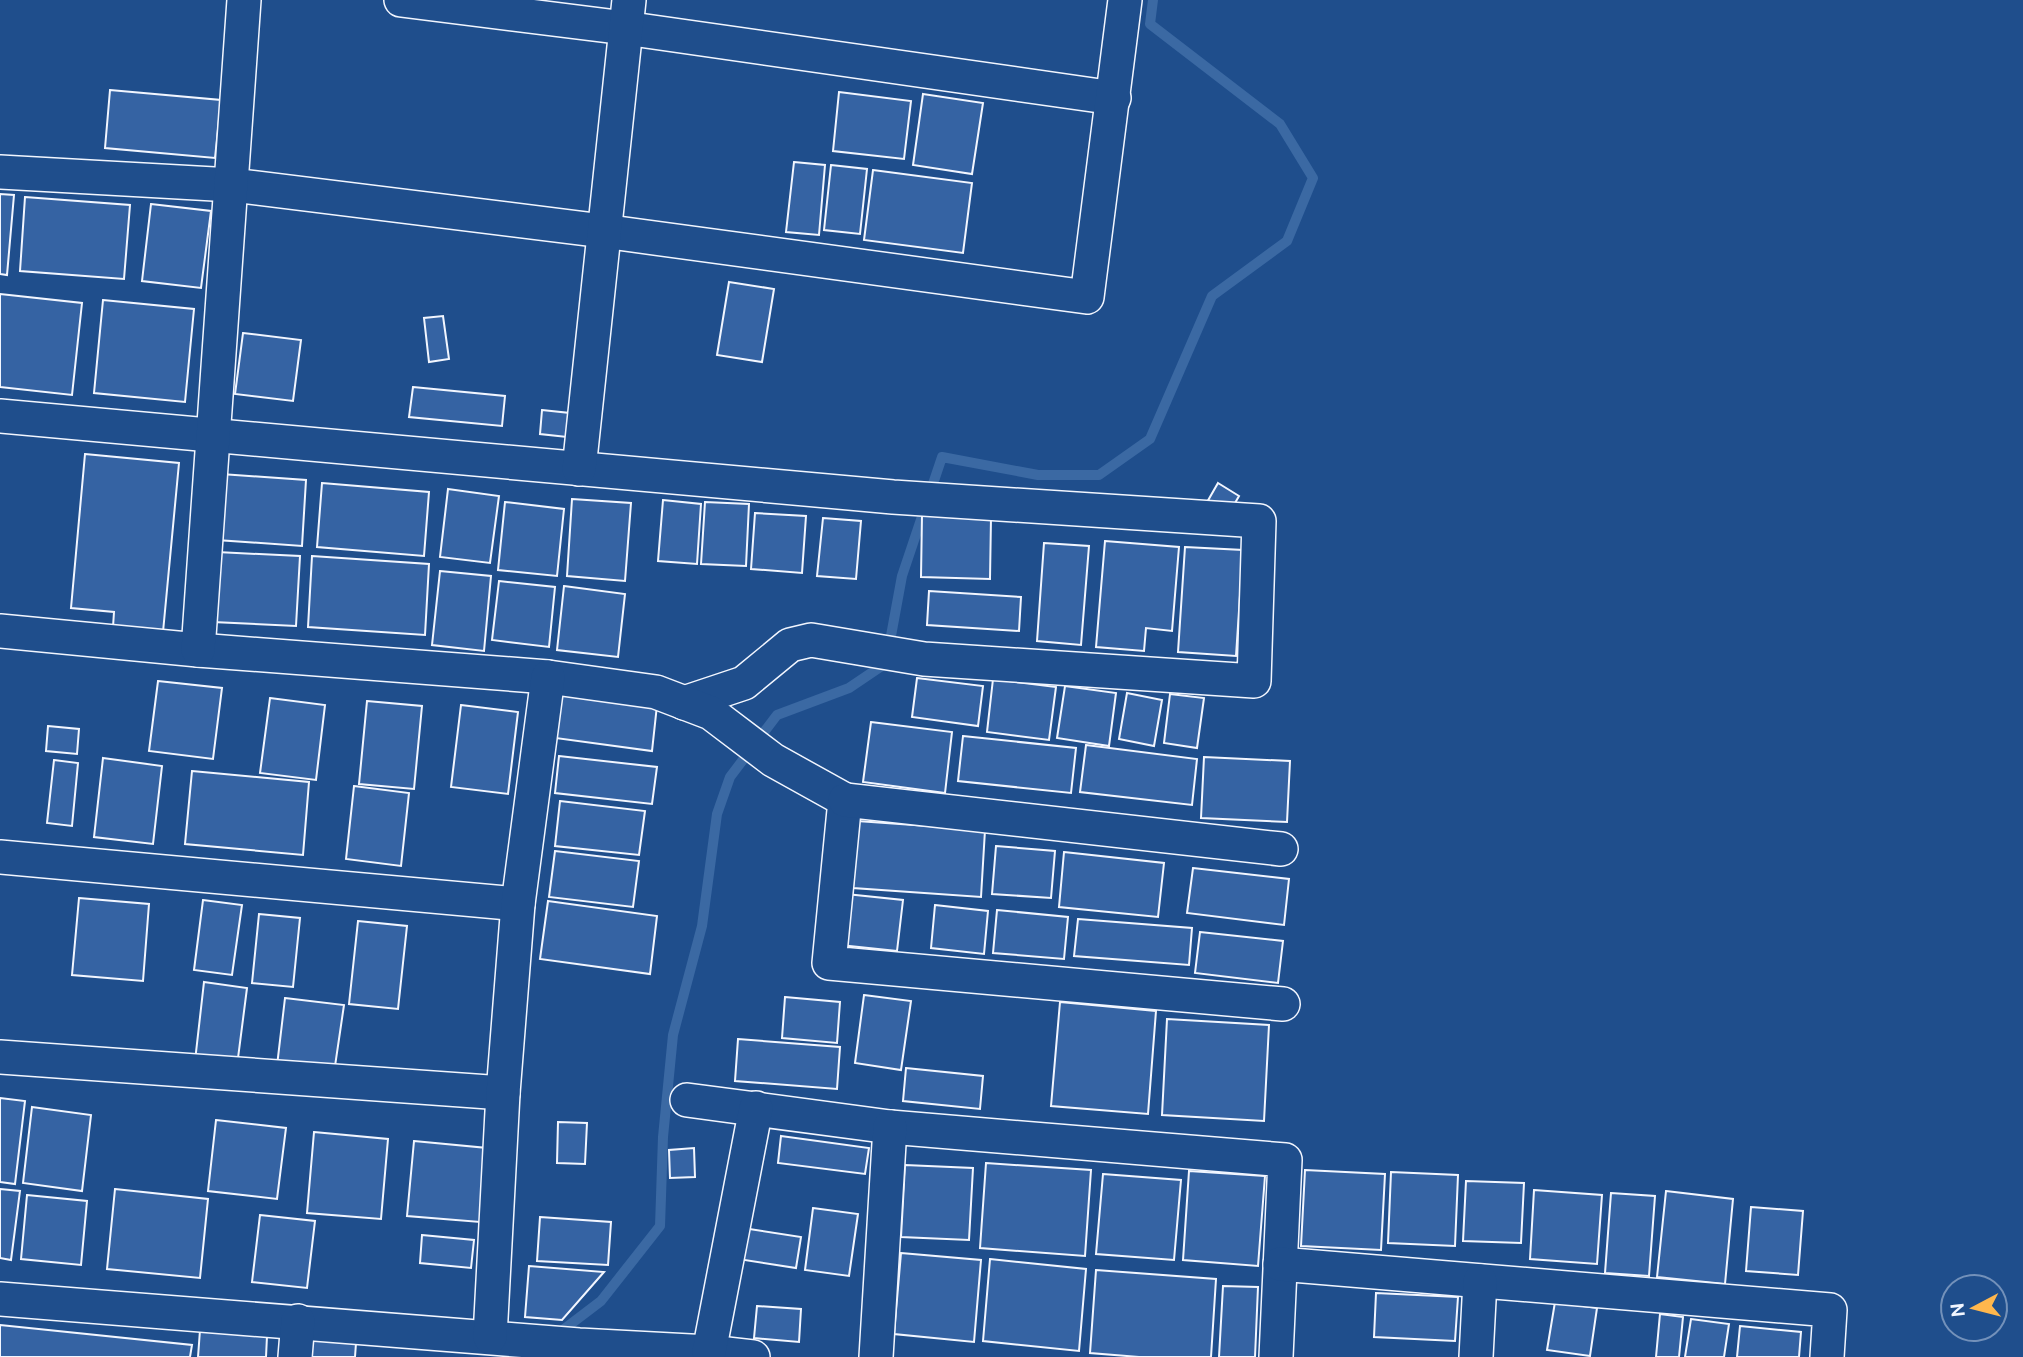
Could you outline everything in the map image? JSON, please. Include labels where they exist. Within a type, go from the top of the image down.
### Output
[{"type":"street","points":[[198,650],[244,0]]},
{"type":"street","points":[[401,0],[627,14],[1114,98]]},
{"type":"street","points":[[0,172],[232,185],[603,231],[1087,297],[1125,0]]},
{"type":"street","points":[[579,469],[627,14]]},
{"type":"street","points":[[0,416],[893,497],[1259,521],[1254,681],[924,659],[800,640],[790,645],[744,683],[698,708]]},
{"type":"street","points":[[0,631],[198,650],[548,677],[656,692],[698,708],[773,760],[845,800],[1281,849]]},
{"type":"street","points":[[501,1338],[503,1093],[518,904],[548,677]]},
{"type":"street","points":[[845,800],[829,963],[1283,1004]]},
{"type":"street","points":[[0,857],[518,904]]},
{"type":"street","points":[[0,1057],[503,1093]]},
{"type":"street","points":[[687,1100],[890,1127],[1284,1160],[1276,1357]]},
{"type":"street","points":[[709,1352],[756,1108]]},
{"type":"street","points":[[876,1357],[890,1127]]},
{"type":"street","points":[[1280,1264],[1830,1310],[1827,1357]]},
{"type":"street","points":[[1476,1357],[1480,1281]]},
{"type":"street","points":[[0,1298],[753,1357]]},
{"type":"street","points":[[295,1357],[298,1321]]},
{"type":"building","points":[[110,90],[221,100],[215,158],[105,148]]},
{"type":"building","points":[[839,92],[911,101],[904,159],[833,151]]},
{"type":"building","points":[[923,94],[983,103],[972,174],[913,165]]},
{"type":"building","points":[[794,162],[825,165],[819,235],[786,232]]},
{"type":"building","points":[[831,165],[867,169],[860,234],[824,230]]},
{"type":"building","points":[[873,170],[972,183],[963,253],[864,240]]},
{"type":"building","points":[[0,194],[14,195],[7,275],[0,274]]},
{"type":"building","points":[[25,197],[130,205],[124,279],[20,271]]},
{"type":"building","points":[[151,204],[211,211],[201,288],[142,281]]},
{"type":"building","points":[[729,282],[774,289],[762,362],[717,355]]},
{"type":"building","points":[[0,294],[82,303],[72,395],[0,387]]},
{"type":"building","points":[[103,300],[194,309],[185,402],[94,393]]},
{"type":"building","points":[[443,316],[449,359],[429,362],[424,318]]},
{"type":"building","points":[[243,333],[301,340],[293,401],[235,394]]},
{"type":"building","points":[[413,387],[505,396],[502,426],[409,417]]},
{"type":"building","points":[[542,410],[579,414],[576,438],[540,434]]},
{"type":"building","points":[[85,454],[179,463],[163,632],[113,627],[114,612],[71,608]]},
{"type":"building","points":[[221,474],[306,480],[302,546],[217,540]]},
{"type":"building","points":[[322,483],[429,492],[424,556],[317,547]]},
{"type":"building","points":[[1218,483],[1239,496],[1227,517],[1206,504]]},
{"type":"building","points":[[448,489],[499,496],[490,563],[440,557]]},
{"type":"building","points":[[572,499],[631,503],[625,581],[567,576]]},
{"type":"building","points":[[663,500],[701,504],[697,564],[658,561]]},
{"type":"building","points":[[505,502],[564,509],[557,576],[498,570]]},
{"type":"building","points":[[705,502],[749,504],[746,566],[701,564]]},
{"type":"building","points":[[755,513],[806,516],[802,573],[751,569]]},
{"type":"building","points":[[922,515],[991,517],[990,579],[921,577]]},
{"type":"building","points":[[823,518],[861,521],[856,579],[817,576]]},
{"type":"building","points":[[1105,541],[1179,547],[1172,631],[1146,628],[1144,651],[1096,647]]},
{"type":"building","points":[[1044,543],[1089,546],[1081,645],[1037,641]]},
{"type":"building","points":[[1185,547],[1243,550],[1236,656],[1178,652]]},
{"type":"building","points":[[217,552],[300,556],[296,626],[213,622]]},
{"type":"building","points":[[312,556],[429,564],[425,635],[308,627]]},
{"type":"building","points":[[440,571],[491,576],[484,651],[432,645]]},
{"type":"building","points":[[499,581],[555,587],[549,647],[492,640]]},
{"type":"building","points":[[564,586],[625,594],[618,657],[557,650]]},
{"type":"building","points":[[929,591],[1021,597],[1019,631],[927,625]]},
{"type":"building","points":[[917,678],[983,686],[978,726],[912,717]]},
{"type":"building","points":[[993,679],[1056,687],[1049,740],[987,732]]},
{"type":"building","points":[[158,681],[222,688],[213,759],[149,751]]},
{"type":"building","points":[[1065,686],[1116,693],[1109,746],[1057,738]]},
{"type":"building","points":[[554,692],[657,705],[652,751],[548,737]]},
{"type":"building","points":[[1127,693],[1162,700],[1154,746],[1119,739]]},
{"type":"building","points":[[1170,694],[1204,698],[1197,748],[1164,743]]},
{"type":"building","points":[[270,698],[325,705],[316,780],[260,773]]},
{"type":"building","points":[[367,701],[422,706],[414,789],[359,784]]},
{"type":"building","points":[[461,705],[518,712],[508,794],[451,787]]},
{"type":"building","points":[[871,722],[952,732],[945,793],[863,782]]},
{"type":"building","points":[[48,726],[79,729],[77,754],[46,751]]},
{"type":"building","points":[[963,736],[1076,748],[1071,793],[958,781]]},
{"type":"building","points":[[1086,745],[1197,759],[1192,805],[1080,792]]},
{"type":"building","points":[[559,756],[657,767],[652,804],[555,793]]},
{"type":"building","points":[[1204,757],[1290,761],[1287,822],[1201,818]]},
{"type":"building","points":[[103,758],[162,766],[153,844],[94,837]]},
{"type":"building","points":[[54,760],[78,763],[72,826],[47,823]]},
{"type":"building","points":[[192,771],[309,782],[303,855],[185,844]]},
{"type":"building","points":[[354,786],[409,793],[401,866],[346,859]]},
{"type":"building","points":[[560,801],[645,811],[639,855],[555,846]]},
{"type":"building","points":[[857,821],[985,830],[981,897],[853,888]]},
{"type":"building","points":[[996,846],[1055,851],[1051,898],[992,894]]},
{"type":"building","points":[[555,851],[639,861],[633,907],[549,897]]},
{"type":"building","points":[[1064,852],[1164,863],[1158,917],[1059,907]]},
{"type":"building","points":[[1193,868],[1289,879],[1284,925],[1187,913]]},
{"type":"building","points":[[846,894],[903,900],[897,951],[840,945]]},
{"type":"building","points":[[79,898],[149,904],[143,981],[72,975]]},
{"type":"building","points":[[203,900],[242,905],[232,975],[194,970]]},
{"type":"building","points":[[548,901],[657,916],[650,974],[540,959]]},
{"type":"building","points":[[935,905],[988,911],[984,954],[931,948]]},
{"type":"building","points":[[997,910],[1068,917],[1064,959],[993,953]]},
{"type":"building","points":[[259,914],[300,918],[293,987],[252,983]]},
{"type":"building","points":[[1078,919],[1192,928],[1189,965],[1074,956]]},
{"type":"building","points":[[358,921],[407,926],[398,1009],[349,1004]]},
{"type":"building","points":[[1200,932],[1283,941],[1278,983],[1195,973]]},
{"type":"building","points":[[204,982],[247,988],[237,1066],[195,1061]]},
{"type":"building","points":[[864,995],[911,1001],[901,1070],[855,1063]]},
{"type":"building","points":[[785,997],[840,1002],[837,1043],[782,1038]]},
{"type":"building","points":[[285,998],[344,1005],[334,1073],[277,1066]]},
{"type":"building","points":[[1060,1002],[1156,1011],[1148,1114],[1051,1106]]},
{"type":"building","points":[[1167,1019],[1269,1025],[1264,1121],[1162,1115]]},
{"type":"building","points":[[738,1039],[840,1047],[837,1089],[735,1081]]},
{"type":"building","points":[[906,1068],[983,1076],[980,1109],[903,1101]]},
{"type":"building","points":[[0,1098],[25,1101],[15,1184],[0,1182]]},
{"type":"building","points":[[32,1107],[91,1115],[82,1191],[23,1183]]},
{"type":"building","points":[[216,1120],[286,1128],[277,1199],[208,1191]]},
{"type":"building","points":[[558,1122],[587,1123],[585,1164],[557,1163]]},
{"type":"building","points":[[314,1132],[388,1139],[381,1219],[307,1213]]},
{"type":"building","points":[[781,1136],[869,1148],[865,1174],[778,1163]]},
{"type":"building","points":[[414,1141],[487,1148],[480,1222],[407,1216]]},
{"type":"building","points":[[694,1148],[695,1177],[670,1178],[669,1150]]},
{"type":"building","points":[[986,1163],[1091,1170],[1085,1256],[980,1248]]},
{"type":"building","points":[[905,1165],[973,1168],[969,1240],[901,1237]]},
{"type":"building","points":[[1305,1170],[1385,1174],[1381,1250],[1301,1246]]},
{"type":"building","points":[[1189,1171],[1265,1176],[1258,1266],[1183,1260]]},
{"type":"building","points":[[1391,1172],[1458,1175],[1455,1246],[1388,1243]]},
{"type":"building","points":[[1103,1174],[1181,1180],[1174,1260],[1096,1254]]},
{"type":"building","points":[[1466,1181],[1524,1183],[1521,1243],[1463,1241]]},
{"type":"building","points":[[0,1189],[20,1191],[11,1260],[0,1258]]},
{"type":"building","points":[[115,1189],[208,1199],[200,1278],[107,1269]]},
{"type":"building","points":[[1534,1190],[1602,1195],[1597,1264],[1530,1259]]},
{"type":"building","points":[[1666,1191],[1733,1199],[1725,1284],[1657,1277]]},
{"type":"building","points":[[1611,1193],[1655,1196],[1649,1276],[1605,1273]]},
{"type":"building","points":[[27,1195],[87,1201],[81,1265],[21,1259]]},
{"type":"building","points":[[1751,1207],[1803,1211],[1798,1275],[1746,1271]]},
{"type":"building","points":[[813,1208],[858,1214],[849,1276],[805,1270]]},
{"type":"building","points":[[260,1215],[315,1221],[307,1288],[252,1282]]},
{"type":"building","points":[[540,1217],[611,1222],[608,1265],[537,1261]]},
{"type":"building","points":[[743,1228],[801,1237],[796,1268],[738,1259]]},
{"type":"building","points":[[422,1235],[474,1240],[471,1268],[420,1263]]},
{"type":"building","points":[[901,1253],[981,1260],[974,1342],[894,1334]]},
{"type":"building","points":[[990,1259],[1086,1269],[1079,1351],[983,1341]]},
{"type":"building","points":[[529,1266],[604,1272],[562,1320],[525,1317]]},
{"type":"building","points":[[1096,1270],[1216,1279],[1211,1357],[1139,1357],[1090,1353]]},
{"type":"building","points":[[1223,1286],[1258,1287],[1255,1357],[1219,1357]]},
{"type":"building","points":[[1376,1293],[1458,1297],[1455,1341],[1374,1337]]},
{"type":"building","points":[[1555,1302],[1597,1308],[1590,1356],[1547,1350]]},
{"type":"building","points":[[757,1306],[801,1309],[799,1342],[754,1338]]},
{"type":"building","points":[[1660,1314],[1683,1317],[1679,1357],[1656,1357]]},
{"type":"building","points":[[1691,1319],[1729,1324],[1724,1357],[1685,1357]]},
{"type":"building","points":[[0,1325],[192,1345],[190,1357],[0,1357]]},
{"type":"building","points":[[1740,1326],[1801,1332],[1799,1357],[1737,1357]]},
{"type":"building","points":[[200,1330],[267,1336],[266,1357],[198,1357]]},
{"type":"building","points":[[305,1339],[356,1343],[355,1357],[304,1357]]},
{"type":"waterway","points":[[555,1336],[601,1301],[660,1226],[663,1137],[673,1035],[702,926],[717,814],[730,777],[777,715],[849,688],[886,663],[902,576],[942,457],[1038,475],[1099,475],[1150,439],[1212,296],[1287,241],[1313,178],[1280,124],[1150,24],[1153,0]]}]
